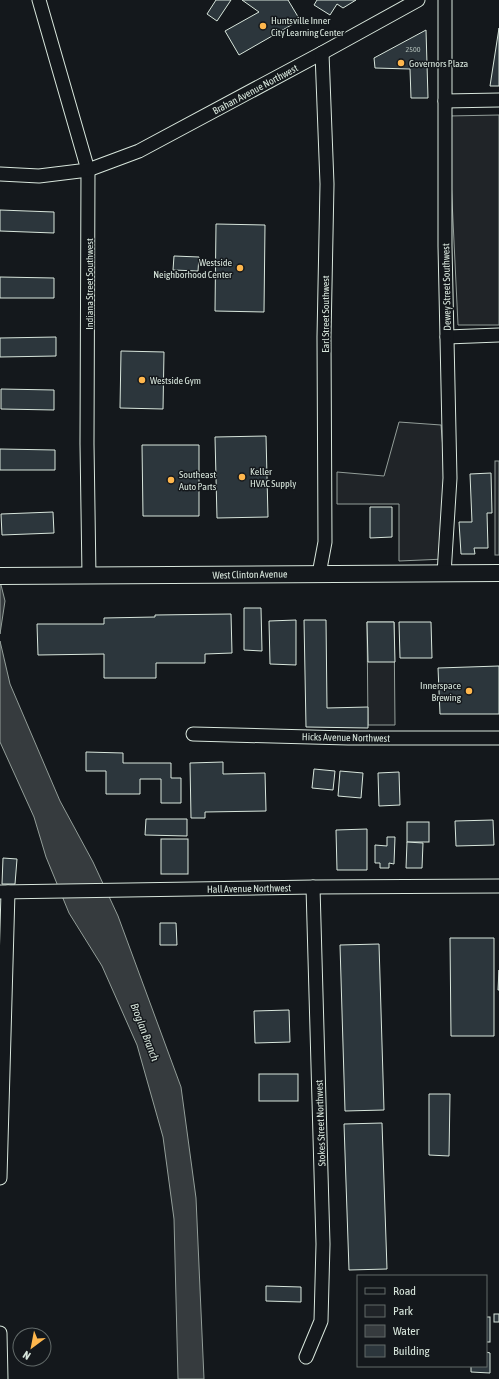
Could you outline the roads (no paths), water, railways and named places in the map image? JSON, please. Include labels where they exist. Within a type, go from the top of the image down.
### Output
[{"type":"street","name":"Indiana Street Southwest","points":[[39,0],[88,170],[89,576]]},
{"type":"street","name":"Brahan Avenue Northwest","points":[[0,174],[39,176],[88,170],[139,151],[418,0]]},
{"type":"street","name":"Dewey Street Southwest","points":[[444,574],[450,478],[445,246],[445,0]]},
{"type":"street","name":"Earl Street Southwest","points":[[318,574],[325,542],[324,337],[327,184],[322,53]]},
{"type":"street","points":[[445,101],[499,100]]},
{"type":"street","points":[[447,337],[499,335]]},
{"type":"street","name":"West Clinton Avenue","points":[[2,576],[499,574]]},
{"type":"street","name":"Hicks Avenue Northwest","points":[[193,734],[499,738]]},
{"type":"street","name":"Hall Avenue Northwest","points":[[4,892],[313,887],[499,886]]},
{"type":"street","name":"Stokes Street Northwest","points":[[306,1357],[321,1321],[323,1244],[313,887]]},
{"type":"street","points":[[0,1178],[4,892]]},
{"type":"street","points":[[0,1333],[1,1379]]},
{"type":"water","points":[[0,581],[5,601],[0,634]]},
{"type":"water","name":"Broglan Branch","points":[[0,641],[10,684],[60,801],[93,862],[118,916],[181,1087],[196,1198],[204,1379],[178,1379],[174,1219],[163,1137],[137,1045],[102,966],[69,913],[46,857],[34,817],[0,742]]},
{"type":"place","name":"Huntsville Inner City Learning Center","points":[[263,26]]},
{"type":"place","name":"Governors Plaza","points":[[401,63]]},
{"type":"place","name":"Westside Neighborhood Center","points":[[240,268]]},
{"type":"place","name":"Westside Gym","points":[[142,380]]},
{"type":"place","name":"Keller HVAC Supply","points":[[242,477]]},
{"type":"place","name":"Southeast Auto Parts","points":[[171,480]]},
{"type":"place","name":"Innerspace Brewing","points":[[469,691]]}]
